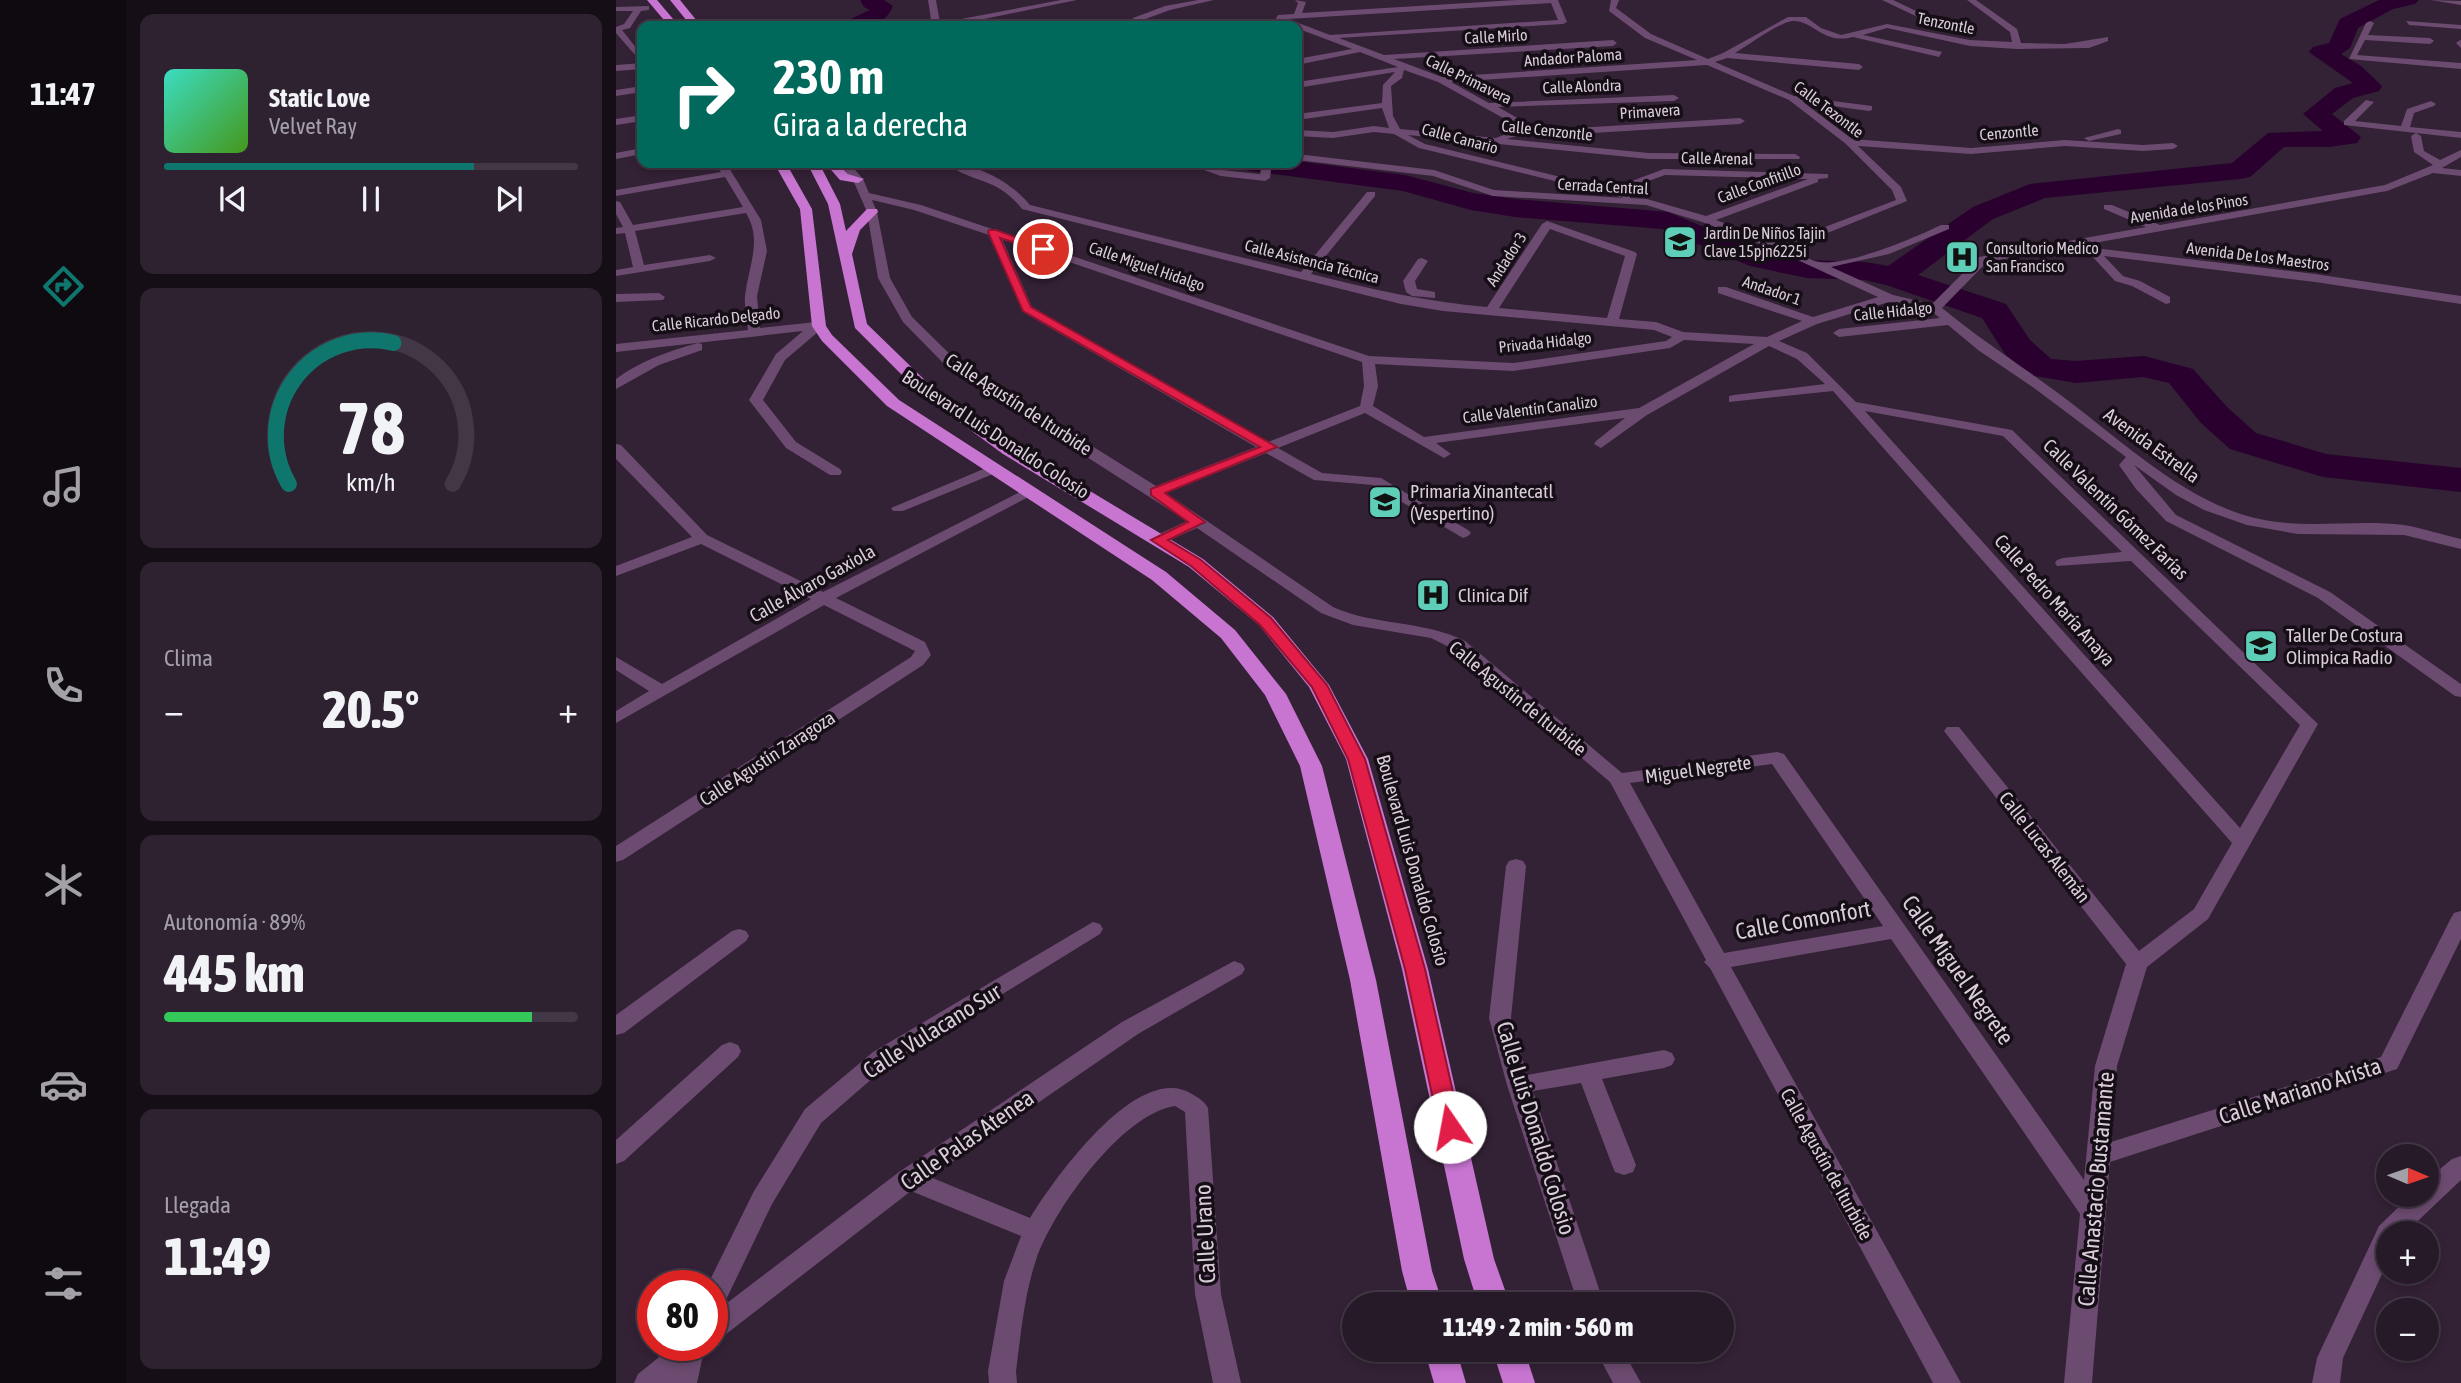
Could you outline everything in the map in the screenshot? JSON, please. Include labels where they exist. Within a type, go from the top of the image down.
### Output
[{"type":"highway","points":[[675,0],[692,21]]},
{"type":"highway","points":[[654,3],[670,21]]},
{"type":"highway","points":[[783,168],[806,209],[819,326]]},
{"type":"highway","name":"Boulevard Luis Donaldo Colosio","points":[[816,168],[834,204],[860,325],[926,390],[1009,450],[1196,563],[1266,621],[1319,685],[1356,759],[1415,969],[1479,1259],[1490,1292]]},
{"type":"highway","points":[[836,168],[844,177],[858,179]]},
{"type":"highway","points":[[844,256],[854,228],[872,212]]},
{"type":"highway","name":"Boulevard Luis Donaldo Colosio","points":[[819,326],[827,338],[893,403],[1159,576],[1228,634],[1275,694],[1311,766],[1363,980],[1424,1292]]},
{"type":"highway","points":[[1444,1362],[1450,1383]]},
{"type":"highway","points":[[1512,1362],[1519,1383]]},
{"type":"street","points":[[932,0],[936,21]]},
{"type":"street","points":[[972,21],[1029,13],[1072,0]]},
{"type":"street","points":[[1136,21],[1146,15],[1210,0]]},
{"type":"street","points":[[1297,16],[1302,2],[1299,0]]},
{"type":"street","points":[[1337,13],[1339,0]]},
{"type":"street","points":[[1285,21],[1278,18],[1554,0],[1563,22],[1327,37]]},
{"type":"street","name":"Calle Tezontle","points":[[1615,0],[1612,9],[1648,36],[1792,98],[1849,142],[1897,189],[1902,201],[1780,248]]},
{"type":"street","points":[[1886,0],[1927,18],[1895,27]]},
{"type":"street","points":[[1971,0],[2014,32],[2017,46]]},
{"type":"street","points":[[2435,0],[2461,3]]},
{"type":"street","points":[[616,9],[638,9],[654,3]]},
{"type":"street","points":[[637,52],[617,29],[627,26],[638,9]]},
{"type":"street","name":"Tenzontle","points":[[1726,55],[1788,19],[1802,19],[1818,30],[1840,37],[1877,26],[1895,27],[1970,43],[2017,46],[2088,45],[2105,39]]},
{"type":"street","points":[[2370,23],[2353,57],[2461,66]]},
{"type":"street","points":[[2409,23],[2461,27]]},
{"type":"street","points":[[1302,28],[1403,68]]},
{"type":"street","points":[[1302,34],[1314,33]]},
{"type":"street","points":[[1854,35],[1939,54]]},
{"type":"street","points":[[2364,37],[2430,41]]},
{"type":"street","name":"Calle Mirlo","points":[[1380,57],[1613,43]]},
{"type":"street","points":[[1302,61],[1360,50]]},
{"type":"street","points":[[1707,62],[1726,55],[1859,66]]},
{"type":"street","name":"Andador Paloma","points":[[1441,80],[1707,62]]},
{"type":"street","points":[[616,68],[637,66]]},
{"type":"street","points":[[1302,84],[1403,68]]},
{"type":"street","points":[[1302,116],[1385,105],[1387,85],[1399,76],[1403,68]]},
{"type":"street","name":"Calle Primavera","points":[[1403,68],[1441,80],[1518,121],[1521,131],[1491,140]]},
{"type":"street","points":[[616,93],[637,90]]},
{"type":"street","name":"Calle Alondra","points":[[1491,105],[1674,98]]},
{"type":"street","points":[[1792,98],[1869,108]]},
{"type":"street","points":[[2368,102],[2347,123],[2461,135]]},
{"type":"street","points":[[2404,128],[2410,111],[2431,104]]},
{"type":"street","name":"Calle Canario","points":[[1385,105],[1394,131],[1422,146],[1613,191],[1647,202]]},
{"type":"street","points":[[616,122],[637,119]]},
{"type":"street","name":"Primavera","points":[[1521,131],[1560,132],[1740,121]]},
{"type":"street","name":"Calle Cenzontle","points":[[1302,134],[1317,136],[1374,129],[1649,156],[1795,158]]},
{"type":"street","points":[[2065,143],[2118,132]]},
{"type":"street","points":[[2416,136],[2419,152],[2436,167],[2461,173]]},
{"type":"street","name":"Cenzontle","points":[[1849,142],[1971,150],[2065,143],[2143,148],[2173,146]]},
{"type":"street","points":[[616,156],[637,152]]},
{"type":"street","name":"Avenida de los Pinos","points":[[1935,308],[1983,258],[2387,188],[2461,153]]},
{"type":"street","name":"Cerrada Central","points":[[1302,158],[1434,173],[1493,193],[1570,200],[1647,202],[1706,220],[1780,248],[1889,298],[1935,308]]},
{"type":"street","points":[[616,385],[636,370],[663,357],[748,334],[751,296],[761,251],[756,220],[724,168]]},
{"type":"street","name":"Calle Agustín de Iturbide","points":[[848,168],[867,196],[884,278],[907,319],[954,366],[1155,492],[1340,617],[1436,634],[1459,645],[1618,779],[1947,1383]]},
{"type":"street","name":"Calle Asistencia Técnica","points":[[966,168],[1003,182],[1015,191],[1026,207],[1401,300],[1443,307],[1656,326],[1681,336]]},
{"type":"street","points":[[1204,168],[1220,173],[1265,177],[1266,168]]},
{"type":"street","name":"Calle Arenal","points":[[1613,191],[1664,172],[1824,176]]},
{"type":"street","points":[[616,193],[727,174]]},
{"type":"street","name":"Calle Confitillo","points":[[1706,220],[1824,176]]},
{"type":"street","points":[[1304,275],[1371,194]]},
{"type":"street","name":"Calle Miguel Hidalgo","points":[[867,196],[917,207],[1368,360]]},
{"type":"street","points":[[616,204],[629,229],[640,270]]},
{"type":"street","points":[[2108,207],[2158,228]]},
{"type":"street","points":[[616,231],[751,209]]},
{"type":"street","name":"Andador 3","points":[[1491,311],[1547,223],[1631,254],[1612,322]]},
{"type":"street","points":[[1819,266],[1859,261],[1906,247],[1945,227]]},
{"type":"street","points":[[993,232],[1027,309],[1319,477],[1376,481],[1463,533]]},
{"type":"street","name":"Avenida De Los Maestros","points":[[2050,246],[2315,278],[2461,300]]},
{"type":"street","points":[[2095,253],[2119,279],[2136,283],[2166,300]]},
{"type":"street","points":[[616,274],[710,258]]},
{"type":"street","points":[[1422,261],[1409,281],[1412,292],[1441,296],[1443,307]]},
{"type":"street","name":"Andador 1","points":[[1722,290],[1813,321]]},
{"type":"street","points":[[616,298],[659,297]]},
{"type":"street","points":[[1601,444],[1642,412],[1769,341],[1813,321],[1889,298]]},
{"type":"street","name":"Avenida Estrella","points":[[1935,308],[2180,492],[2209,507],[2252,522],[2298,529],[2404,530],[2461,544]]},
{"type":"street","name":"Calle Hidalgo","points":[[1839,333],[1950,321]]},
{"type":"street","points":[[819,326],[787,347],[775,361],[756,400],[791,445],[835,472]]},
{"type":"street","name":"Calle Ricardo Delgado","points":[[616,348],[819,326]]},
{"type":"street","points":[[1681,336],[1769,341]]},
{"type":"street","name":"Privada Hidalgo","points":[[1368,360],[1513,367],[1670,344],[1681,336]]},
{"type":"street","name":"Calle Pedro María Anaya","points":[[1769,341],[1802,356],[1853,405],[2242,842]]},
{"type":"street","points":[[1366,408],[1371,386],[1368,360]]},
{"type":"street","points":[[1734,399],[1836,387]]},
{"type":"street","name":"Calle Valentín Gómez Farías","points":[[1853,405],[2007,433],[2309,724],[2242,842]]},
{"type":"street","points":[[1155,492],[1366,408]]},
{"type":"street","points":[[1366,408],[1444,454]]},
{"type":"street","name":"Calle Valentín Canalizo","points":[[1422,440],[1642,412]]},
{"type":"street","points":[[618,453],[702,538],[822,599]]},
{"type":"street","points":[[2134,457],[2126,465],[2140,486],[2171,518],[2324,595],[2461,692]]},
{"type":"street","points":[[898,508],[993,469]]},
{"type":"street","name":"Calle Álvaro Gaxiola","points":[[616,718],[822,599],[1031,492]]},
{"type":"street","points":[[1158,540],[1198,522]]},
{"type":"street","points":[[616,571],[702,538]]},
{"type":"street","points":[[2063,563],[2134,556]]},
{"type":"street","name":"Calle Agustín Zaragoza","points":[[616,855],[923,655],[919,646],[822,599]]},
{"type":"street","points":[[616,662],[662,692]]},
{"type":"street","name":"Calle Lucas Alemán","points":[[1953,731],[2137,963]]},
{"type":"street","name":"Miguel Negrete","points":[[1618,779],[1777,758]]},
{"type":"street","name":"Calle Miguel Negrete","points":[[1777,758],[2094,1214]]},
{"type":"street","points":[[2137,963],[2201,914],[2242,842]]},
{"type":"street","name":"Calle Luis Donaldo Colosio","points":[[1516,866],[1500,1018],[1519,1085],[1587,1292]]},
{"type":"street","name":"Calle Mariano Arista","points":[[2097,1156],[2389,1063],[2461,918]]},
{"type":"street","name":"Calle Vulacano Sur","points":[[728,1270],[764,1198],[813,1115],[881,1058],[1093,929]]},
{"type":"street","name":"Calle Comonfort","points":[[1716,962],[1899,930]]},
{"type":"street","points":[[616,1027],[739,936]]},
{"type":"street","name":"Calle Anastacio Bustamante","points":[[2078,1383],[2106,1066],[2137,963]]},
{"type":"street","name":"Calle Palas Atenea","points":[[728,1318],[908,1179],[1130,1028],[1234,968]]},
{"type":"street","points":[[616,1154],[730,1051]]},
{"type":"street","points":[[1519,1085],[1664,1059]]},
{"type":"street","points":[[1588,1072],[1624,1165]]},
{"type":"street","name":"Calle Urano","points":[[1036,1231],[1081,1166],[1131,1112],[1158,1098],[1177,1095],[1189,1098],[1196,1108],[1208,1294],[1227,1383]]},
{"type":"street","points":[[2440,1184],[2461,1166]]},
{"type":"street","points":[[908,1179],[1036,1231],[1015,1287],[1002,1371],[1003,1383]]},
{"type":"street","points":[[2326,1383],[2330,1358],[2388,1233],[2414,1208]]},
{"type":"street","points":[[648,1383],[674,1361]]},
{"type":"street","points":[[682,1383],[687,1361]]},
{"type":"street","points":[[1615,1362],[1627,1383]]},
{"type":"waterway","points":[[867,21],[878,14],[882,6],[871,3],[871,0]]},
{"type":"waterway","points":[[1894,277],[1983,213],[2040,190],[2240,171],[2277,139],[2348,137],[2316,114],[2344,93],[2370,86],[2353,71],[2321,52],[2339,48],[2348,24],[2387,4],[2408,0]]},
{"type":"waterway","points":[[1290,168],[1405,183],[1471,201],[1515,208],[1668,221],[1750,257],[1807,269],[1865,271],[1894,277]]},
{"type":"waterway","points":[[1894,277],[1994,311],[2017,347],[2041,368],[2076,372],[2144,366],[2181,376],[2214,415],[2243,441],[2323,465],[2461,480]]},
{"type":"place","name":"Jardin De Niños Tajin Clave 15pjn6225i","points":[[1680,242]]},
{"type":"place","name":"Consultorio Medico San Francisco","points":[[1962,257]]},
{"type":"place","name":"Primaria Xinantecatl (Vespertino)","points":[[1385,502]]},
{"type":"place","name":"Clinica Dif","points":[[1433,595]]},
{"type":"place","name":"Taller De Costura Olimpica Radio","points":[[2261,646]]},
{"type":"route","points":[[1043,249],[993,232],[1027,309],[1270,447],[1155,492],[1198,522],[1158,540],[1196,563],[1266,621],[1319,685],[1356,759],[1415,969],[1450,1127]]}]
